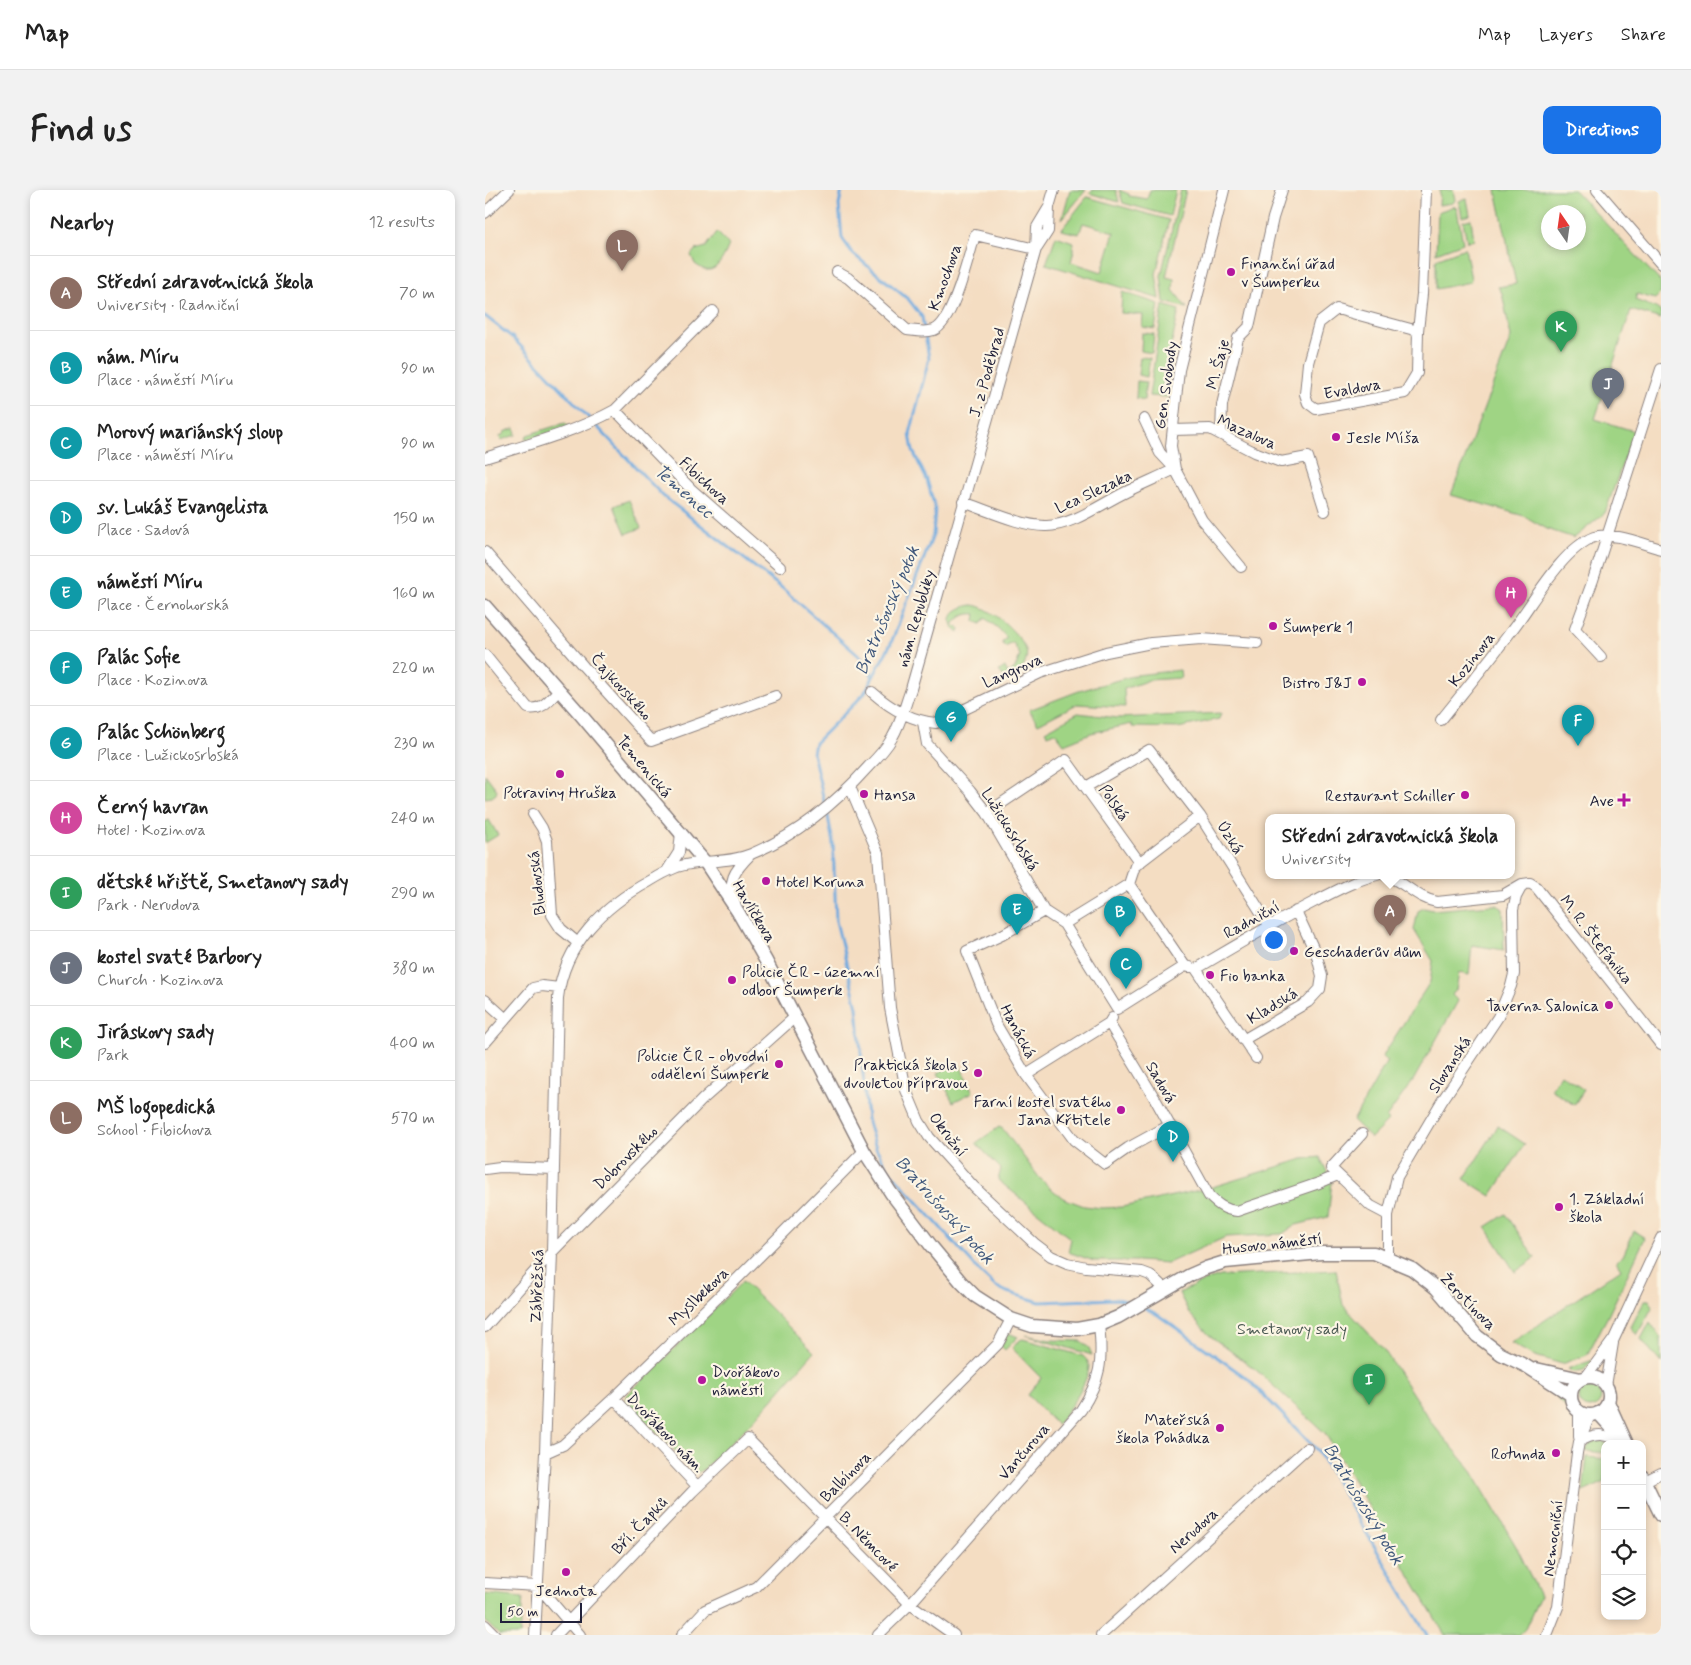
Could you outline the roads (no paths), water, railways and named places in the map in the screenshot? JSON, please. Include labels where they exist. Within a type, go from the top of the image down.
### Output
[{"type":"street","points":[[485,213],[509,190]]},
{"type":"street","name":"J. z Poděbrad","points":[[963,502],[1036,249],[1037,227],[1049,207],[1053,190]]},
{"type":"street","name":"Gen. Svobody","points":[[1224,190],[1179,370],[1171,446],[1175,469],[1202,520],[1241,567]]},
{"type":"street","name":"M. Šaje","points":[[1221,434],[1222,405],[1238,338],[1249,328],[1273,218],[1282,190]]},
{"type":"street","name":"Evaldova","points":[[1418,330],[1337,309],[1319,323],[1308,363],[1305,394],[1308,403],[1316,409],[1405,393],[1417,373],[1418,330],[1423,294],[1426,190]]},
{"type":"street","points":[[1597,190],[1661,264]]},
{"type":"street","name":"Kmochova","points":[[837,272],[847,278],[907,330],[919,332],[933,330],[945,321],[952,308],[975,235],[1036,249]]},
{"type":"street","points":[[485,458],[592,422],[615,410],[713,311]]},
{"type":"street","points":[[1601,657],[1575,629],[1593,580],[1661,368]]},
{"type":"street","name":"Fibichova","points":[[615,410],[691,489],[780,567]]},
{"type":"street","points":[[1144,419],[1160,452],[1175,469]]},
{"type":"street","name":"Mazalova","points":[[1173,430],[1210,429],[1254,452],[1281,462],[1308,457],[1325,512]]},
{"type":"street","name":"Lea Slezaka","points":[[963,502],[1031,524],[1055,526],[1072,520],[1127,491],[1175,469]]},
{"type":"street","name":"nám. Republiky","points":[[903,713],[963,502]]},
{"type":"street","points":[[1607,535],[1661,549]]},
{"type":"street","name":"Kozinova","points":[[1441,720],[1513,629],[1564,560],[1579,546],[1595,537],[1607,535]]},
{"type":"street","name":"Čajkovského","points":[[485,552],[584,667],[651,740],[776,696]]},
{"type":"street","name":"Temenická","points":[[485,606],[705,862]]},
{"type":"street","name":"Langrova","points":[[923,722],[936,723],[1040,673],[1106,652],[1151,643],[1201,639],[1257,643]]},
{"type":"street","points":[[485,655],[528,708],[540,707],[559,690]]},
{"type":"street","points":[[872,692],[903,713],[923,722]]},
{"type":"street","points":[[578,943],[594,923],[616,902],[666,872],[677,867],[730,860],[750,854],[801,828],[850,787],[887,747],[903,713]]},
{"type":"street","name":"Lužickosrbská","points":[[923,722],[927,744],[987,813],[1044,911],[1064,924]]},
{"type":"street","name":"Úzká","points":[[1087,787],[1149,750],[1199,816],[1269,926]]},
{"type":"street","name":"Polská","points":[[987,813],[1066,760],[1087,787],[1139,863]]},
{"type":"street","name":"Okružní","points":[[850,787],[878,852],[885,956],[893,1028],[906,1090],[919,1121],[929,1137],[974,1187],[1034,1244],[1051,1256],[1086,1267],[1143,1272],[1150,1275],[1165,1288]]},
{"type":"street","name":"Bludovská","points":[[533,814],[542,828],[547,841],[552,914],[561,929],[578,943]]},
{"type":"street","points":[[1117,1009],[1064,924],[1129,884],[1135,866],[1199,816]]},
{"type":"street","points":[[666,872],[679,852],[681,832]]},
{"type":"street","points":[[738,912],[732,895],[731,882],[737,868],[750,854]]},
{"type":"street","name":"Havlíčkova","points":[[705,862],[738,912],[865,1151],[891,1193],[961,1282],[975,1296],[1011,1319],[1032,1326],[1077,1329],[1099,1325]]},
{"type":"street","name":"Radniční","points":[[1196,969],[1296,911],[1363,879]]},
{"type":"street","points":[[1397,879],[1426,900],[1437,902],[1503,895],[1523,884]]},
{"type":"street","points":[[1129,884],[1185,966],[1196,969],[1255,1058]]},
{"type":"street","name":"M. R. Štefánika","points":[[1523,884],[1536,887],[1661,1044]]},
{"type":"street","name":"Slovanská","points":[[1388,1258],[1388,1215],[1397,1177],[1442,1101],[1498,1016],[1511,986],[1514,974],[1513,910],[1523,884]]},
{"type":"street","name":"Hanácká","points":[[1044,911],[1002,935],[967,951],[996,1024],[1026,1075],[1074,1140],[1105,1164],[1128,1148],[1170,1125]]},
{"type":"street","name":"Kladská","points":[[1243,1040],[1308,1002],[1320,989],[1322,976],[1317,956],[1296,911]]},
{"type":"street","name":"Zábřežská","points":[[535,1635],[545,1453],[559,988],[567,965],[578,943]]},
{"type":"street","points":[[1026,1075],[1109,1023],[1117,1009],[1185,966]]},
{"type":"street","points":[[485,1043],[533,988],[543,986],[559,988]]},
{"type":"street","points":[[485,1000],[505,1019]]},
{"type":"street","name":"Dobrovského","points":[[485,1327],[552,1252],[703,1099],[795,1017]]},
{"type":"street","name":"Sadová","points":[[1109,1023],[1170,1125],[1209,1196],[1218,1205],[1227,1210],[1237,1211],[1319,1183],[1338,1174]]},
{"type":"street","points":[[1362,1134],[1331,1168],[1371,1206],[1388,1215]]},
{"type":"street","name":"Myslbekova","points":[[545,1453],[563,1445],[614,1398],[865,1151]]},
{"type":"street","points":[[485,1169],[500,1167],[554,1169]]},
{"type":"street","points":[[1571,1395],[1573,1389],[1584,1378],[1614,1339],[1661,1238]]},
{"type":"street","name":"Husovo náměstí","points":[[1165,1288],[1198,1271],[1225,1262],[1341,1252],[1374,1253],[1388,1258]]},
{"type":"street","name":"Žerotínova","points":[[1388,1258],[1412,1269],[1436,1288],[1477,1336],[1501,1354],[1526,1366],[1571,1395],[1572,1401],[1620,1440]]},
{"type":"street","points":[[1099,1325],[1133,1309],[1165,1288]]},
{"type":"street","name":"Balbínova","points":[[682,1635],[705,1610],[755,1587],[998,1344],[1011,1319]]},
{"type":"street","name":"Vančurova","points":[[878,1635],[910,1604],[1081,1410],[1089,1397],[1098,1374],[1101,1358],[1099,1325]]},
{"type":"street","points":[[1589,1413],[1605,1407],[1608,1402],[1609,1391],[1606,1386],[1614,1339]]},
{"type":"street","name":"Žerotínova","points":[[1526,1366],[1584,1378],[1598,1379],[1606,1386]]},
{"type":"street","name":"Dvořákovo nám.","points":[[614,1398],[697,1486]]},
{"type":"street","points":[[1608,1402],[1623,1440]]},
{"type":"street","name":"Nemocniční","points":[[1547,1635],[1558,1607],[1579,1442],[1589,1413]]},
{"type":"street","points":[[1579,1442],[1592,1435],[1599,1434],[1618,1440]]},
{"type":"street","name":"B. Němcové","points":[[748,1439],[910,1604],[953,1635]]},
{"type":"street","name":"Bří. Čapků","points":[[556,1635],[568,1620],[697,1486],[748,1439]]},
{"type":"street","name":"Nerudova","points":[[1101,1635],[1307,1448]]},
{"type":"street","points":[[1646,1478],[1661,1473]]},
{"type":"street","points":[[1646,1483],[1661,1515]]},
{"type":"street","points":[[485,1583],[538,1586],[581,1635]]},
{"type":"street","points":[[485,1626],[495,1635]]},
{"type":"waterway","name":"Bratrušovský potok","points":[[825,805],[813,753],[815,743],[864,694],[891,643],[933,535],[935,508],[927,480],[913,451],[910,434],[929,358],[922,317],[909,300],[852,253],[842,238],[839,205],[842,190]]},
{"type":"waterway","name":"Temenec","points":[[485,316],[513,338],[663,496],[782,588],[868,664],[872,676]]},
{"type":"waterway","name":"Bratrušovský potok","points":[[827,811],[833,843],[836,921],[857,1007],[867,1119],[876,1148],[888,1169],[995,1286],[1007,1292],[1040,1302],[1116,1299],[1135,1303]]},
{"type":"waterway","name":"Bratrušovský potok","points":[[1143,1307],[1158,1315],[1248,1379],[1318,1451],[1427,1635]]},
{"type":"place","name":"MŠ logopedická","points":[[622,271]]},
{"type":"place","name":"Finanční úřad v Šumperku","points":[[1231,272]]},
{"type":"place","name":"Jiráskovy sady","points":[[1561,352]]},
{"type":"place","name":"kostel svaté Barbory","points":[[1608,409]]},
{"type":"place","name":"Jesle Míša","points":[[1336,437]]},
{"type":"place","name":"Černý havran","points":[[1511,618]]},
{"type":"place","name":"Šumperk 1","points":[[1273,626]]},
{"type":"place","name":"Bistro J&J","points":[[1362,682]]},
{"type":"place","name":"Palác Schönberg","points":[[951,742]]},
{"type":"place","name":"Palác Sofie","points":[[1578,746]]},
{"type":"place","name":"Potraviny Hruška","points":[[560,774]]},
{"type":"place","name":"Hansa","points":[[864,794]]},
{"type":"place","name":"Restaurant Schiller","points":[[1465,795]]},
{"type":"place","name":"Ave","points":[[1624,800]]},
{"type":"place","name":"Hotel Koruna","points":[[766,881]]},
{"type":"place","name":"náměstí Míru","points":[[1017,935]]},
{"type":"place","name":"Střední zdravotnická škola","points":[[1390,936]]},
{"type":"place","name":"nám. Míru","points":[[1120,937]]},
{"type":"place","name":"Geschaderův dům","points":[[1294,951]]},
{"type":"place","name":"Fio banka","points":[[1210,975]]},
{"type":"place","name":"Policie ČR - územní odbor Šumperk","points":[[732,980]]},
{"type":"place","name":"Morový mariánský sloup","points":[[1126,989]]},
{"type":"place","name":"Taverna Salonica","points":[[1609,1005]]},
{"type":"place","name":"Policie ČR - obvodní oddělení Šumperk","points":[[779,1064]]},
{"type":"place","name":"Praktická škola s dvouletou přípravou","points":[[978,1073]]},
{"type":"place","name":"Farní kostel svatého Jana Křtitele","points":[[1121,1110]]},
{"type":"place","name":"sv. Lukáš Evangelista","points":[[1173,1162]]},
{"type":"place","name":"1. Základní škola","points":[[1559,1207]]},
{"type":"place","name":"Dvořákovo náměstí","points":[[702,1380]]},
{"type":"place","name":"dětské hřiště, Smetanovy sady","points":[[1369,1405]]},
{"type":"place","name":"Mateřská škola Pohádka","points":[[1220,1428]]},
{"type":"place","name":"Rotunda","points":[[1556,1453]]},
{"type":"place","name":"Jednota","points":[[566,1572]]},
{"type":"park label","name":"Smetanovy sady","points":[[1292,1328]]}]
